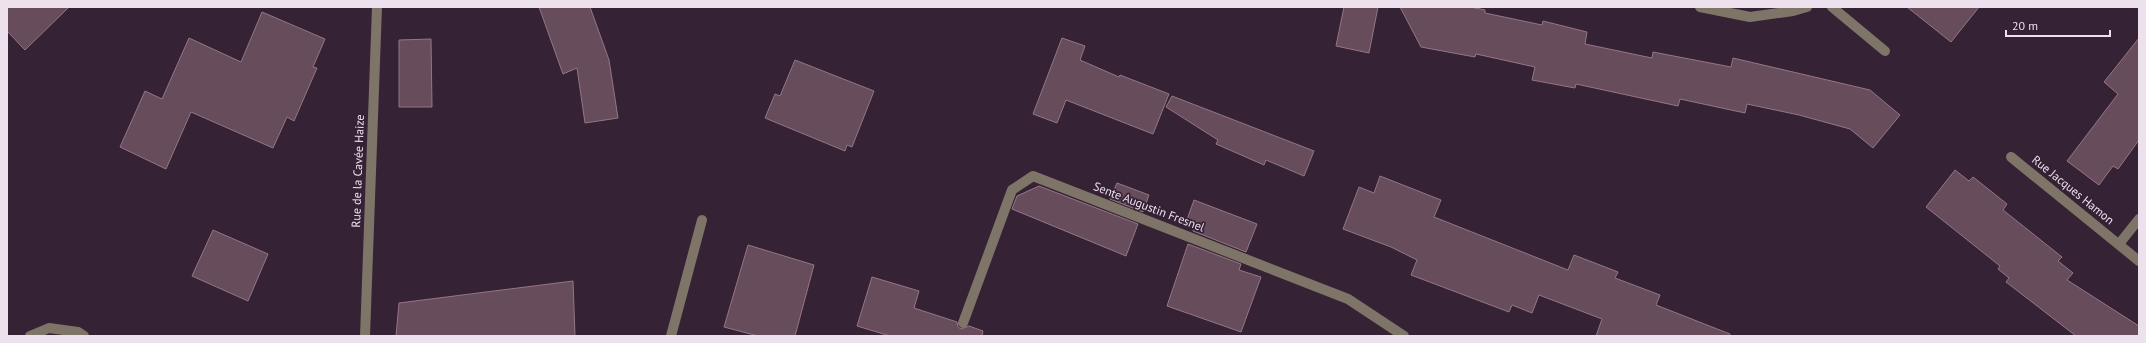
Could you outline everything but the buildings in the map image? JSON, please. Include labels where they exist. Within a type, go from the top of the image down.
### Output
[{"type":"street","name":"Rue de la Cavée Haize","points":[[365,336],[377,7]]},
{"type":"street","points":[[1700,7],[1750,18],[1793,11],[1807,7]]},
{"type":"street","points":[[1832,7],[1885,51]]},
{"type":"street","name":"Rue Jacques Hamon","points":[[2011,157],[2139,261]]},
{"type":"street","name":"Sente Augustin Fresnel","points":[[963,323],[1012,190],[1033,176],[1348,299],[1404,336]]},
{"type":"street","points":[[2119,244],[2139,219]]},
{"type":"street","points":[[671,336],[702,220]]},
{"type":"street","points":[[30,336],[49,328],[78,332],[84,336]]}]
